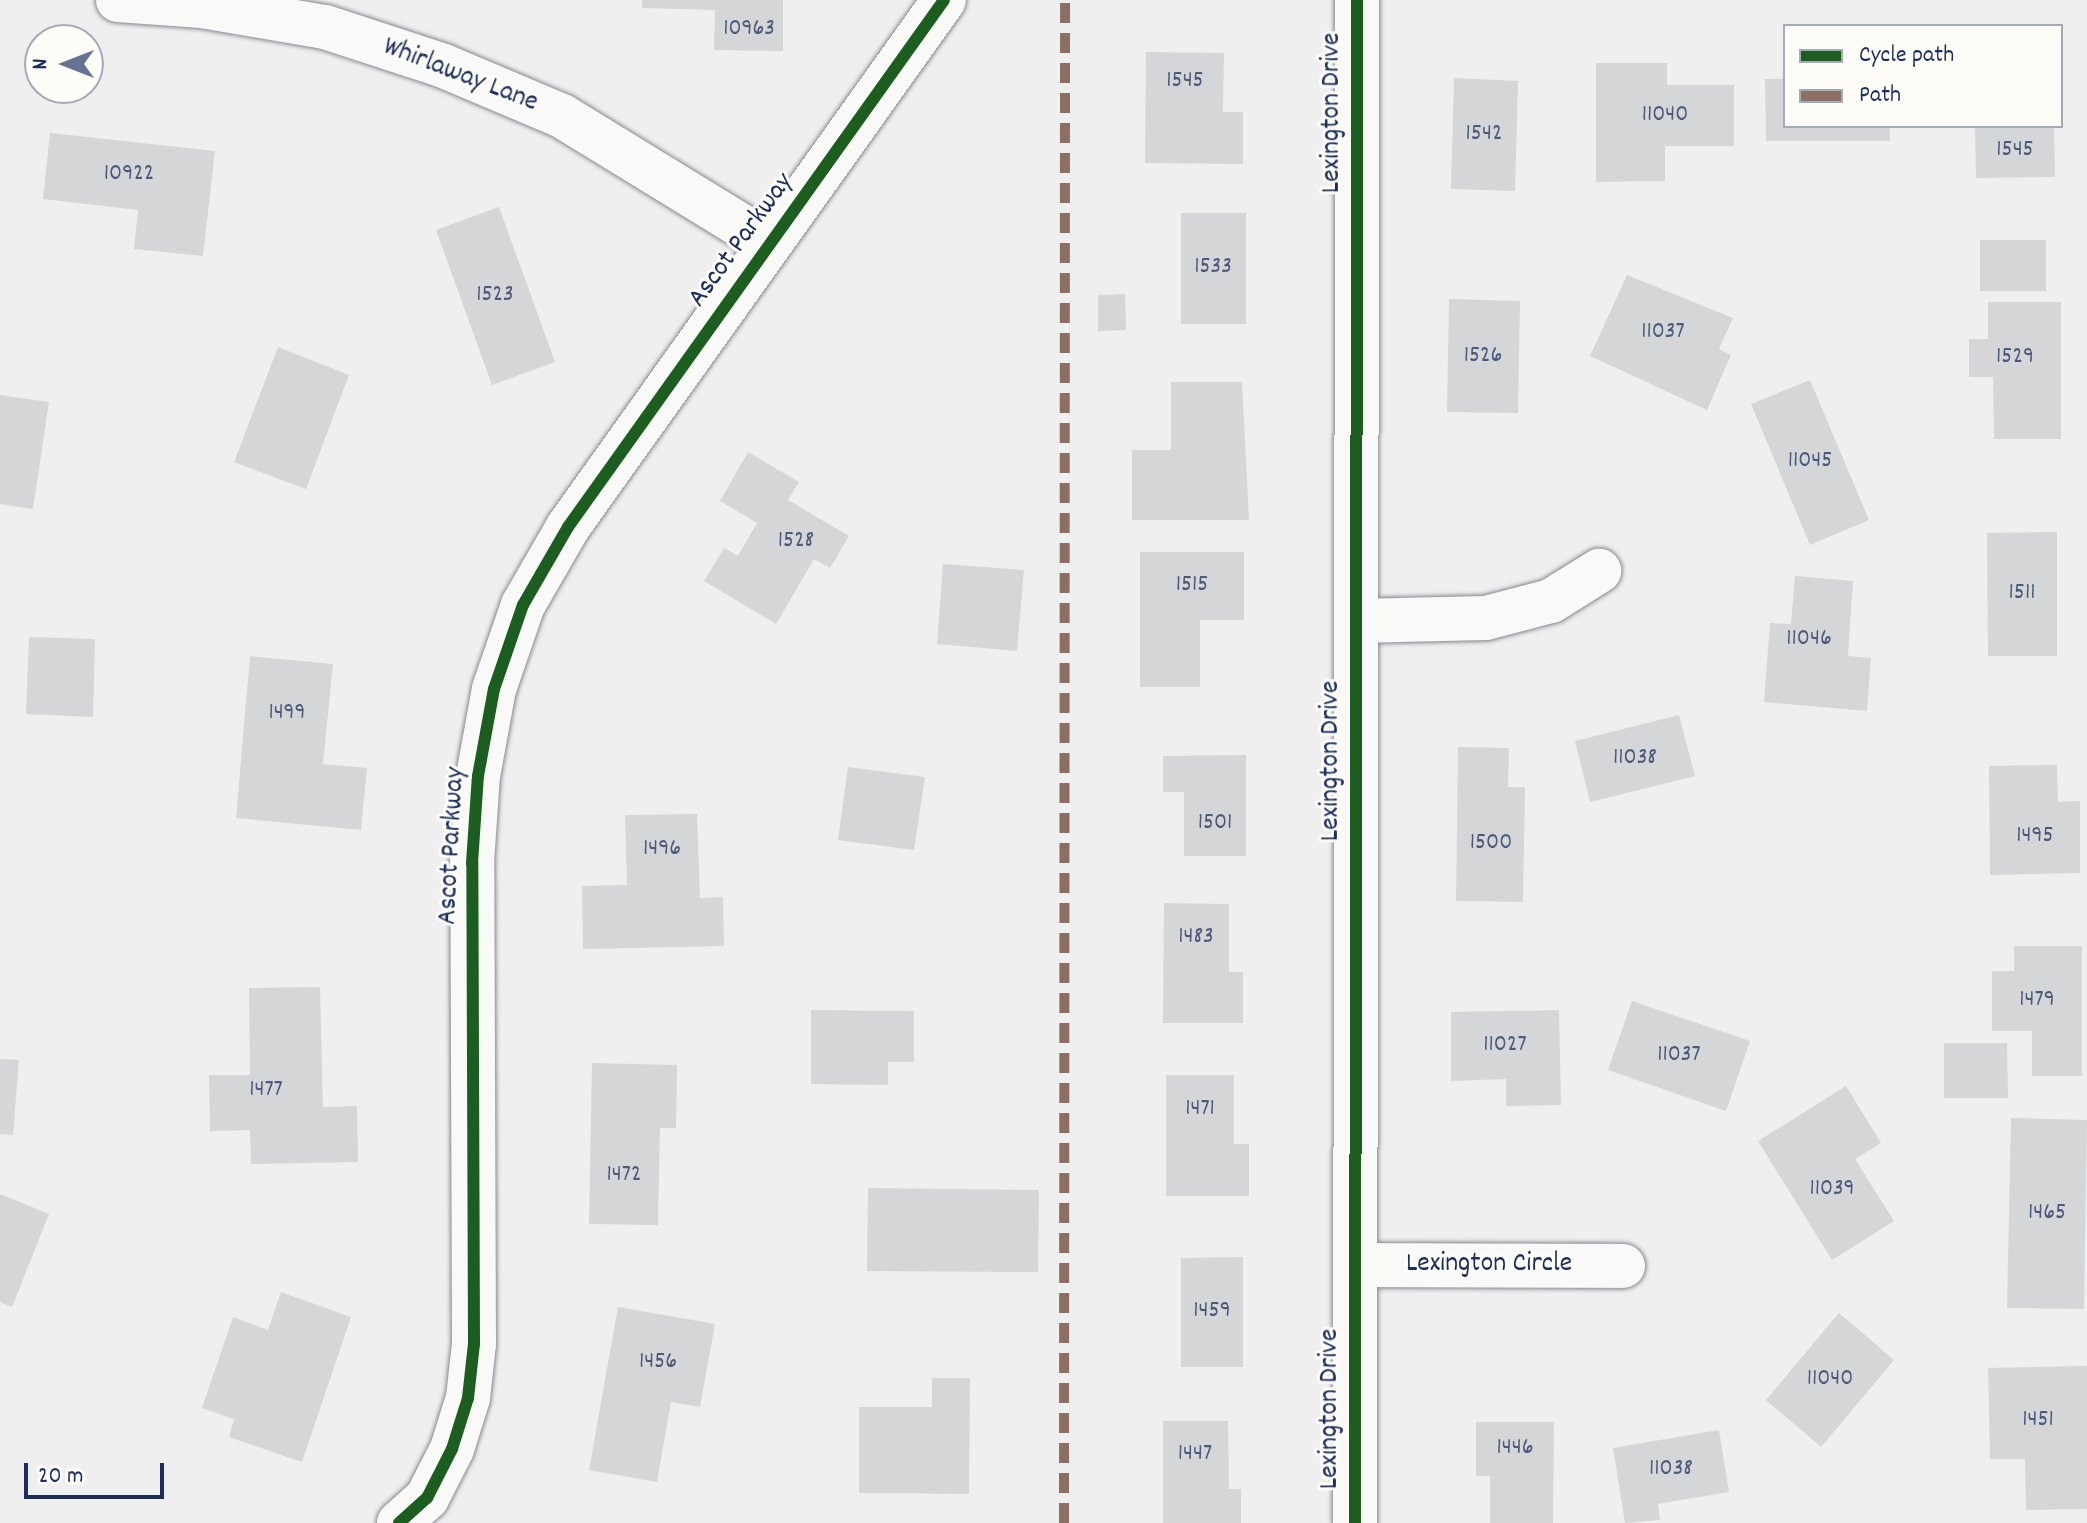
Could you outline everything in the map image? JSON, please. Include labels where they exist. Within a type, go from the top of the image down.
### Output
[{"type":"street","name":"Whirlaway Lane","points":[[118,0],[202,6],[325,27],[444,66],[562,116],[769,243]]},
{"type":"street","name":"Ascot Parkway","points":[[399,1523],[427,1498],[452,1449],[468,1398],[474,1344],[472,863],[478,776],[494,689],[523,605],[568,527],[944,0]]},
{"type":"street","name":"Lexington Drive","points":[[1355,1523],[1357,0]]},
{"type":"street","points":[[1356,621],[1486,618],[1551,601],[1599,571]]},
{"type":"street","name":"Lexington Circle","points":[[1355,1265],[1623,1266]]},
{"type":"building","points":[[642,0],[783,0],[783,51],[714,50],[715,10],[642,8]]},
{"type":"building","points":[[1146,52],[1224,53],[1223,112],[1243,112],[1243,164],[1145,163]]},
{"type":"building","points":[[1596,63],[1667,63],[1667,85],[1734,85],[1734,146],[1665,146],[1665,181],[1596,182]]},
{"type":"building","points":[[1454,78],[1518,81],[1515,191],[1451,189]]},
{"type":"building","points":[[1765,79],[1783,79],[1783,128],[1890,128],[1890,141],[1766,141]]},
{"type":"building","points":[[1975,128],[2054,128],[2055,177],[1976,178]]},
{"type":"building","points":[[50,133],[215,151],[203,256],[134,249],[138,210],[43,199]]},
{"type":"building","points":[[499,207],[555,362],[492,385],[436,230]]},
{"type":"building","points":[[1181,213],[1246,213],[1246,324],[1181,324]]},
{"type":"building","points":[[1980,240],[2046,240],[2046,291],[1980,291]]},
{"type":"building","points":[[1627,275],[1733,318],[1719,349],[1731,355],[1707,410],[1590,356]]},
{"type":"building","points":[[1125,294],[1126,330],[1098,331],[1098,295]]},
{"type":"building","points":[[1449,299],[1520,301],[1518,413],[1447,412]]},
{"type":"building","points":[[1988,302],[2061,302],[2061,439],[1994,439],[1993,377],[1969,377],[1969,339],[1988,339]]},
{"type":"building","points":[[278,347],[349,375],[306,489],[234,462]]},
{"type":"building","points":[[1810,380],[1869,520],[1810,545],[1751,404]]},
{"type":"building","points":[[1171,382],[1242,382],[1249,520],[1132,520],[1132,450],[1171,450]]},
{"type":"building","points":[[0,395],[49,402],[33,509],[0,504]]},
{"type":"building","points":[[748,452],[799,482],[788,500],[849,536],[830,568],[814,559],[776,624],[704,581],[724,548],[738,556],[757,523],[720,501]]},
{"type":"building","points":[[2057,532],[2057,656],[1988,656],[1987,533]]},
{"type":"building","points":[[1140,552],[1244,552],[1244,620],[1200,620],[1200,687],[1140,687]]},
{"type":"building","points":[[943,564],[1024,570],[1017,651],[937,644]]},
{"type":"building","points":[[1795,576],[1853,581],[1848,656],[1871,658],[1867,711],[1764,702],[1770,623],[1791,624]]},
{"type":"building","points":[[29,637],[95,639],[93,717],[26,714]]},
{"type":"building","points":[[250,656],[333,664],[323,764],[367,768],[361,830],[236,818]]},
{"type":"building","points":[[1679,715],[1695,776],[1590,802],[1575,741]]},
{"type":"building","points":[[1458,747],[1509,748],[1508,787],[1525,787],[1523,902],[1456,901]]},
{"type":"building","points":[[1246,755],[1246,856],[1184,856],[1184,792],[1163,792],[1163,756]]},
{"type":"building","points":[[2057,765],[2058,802],[2080,801],[2080,873],[1990,875],[1989,766]]},
{"type":"building","points":[[848,767],[925,777],[914,850],[838,840]]},
{"type":"building","points":[[697,814],[700,898],[723,897],[724,946],[583,949],[582,886],[627,885],[625,815]]},
{"type":"building","points":[[1164,903],[1229,904],[1229,972],[1243,972],[1243,1023],[1163,1023]]},
{"type":"building","points":[[2014,946],[2082,946],[2082,1076],[2032,1076],[2032,1031],[1992,1031],[1992,971],[2014,971]]},
{"type":"building","points":[[320,987],[323,1107],[357,1106],[358,1162],[251,1164],[250,1130],[210,1131],[209,1075],[250,1075],[249,988]]},
{"type":"building","points":[[1632,1001],[1750,1041],[1726,1111],[1608,1070]]},
{"type":"building","points":[[811,1010],[914,1011],[914,1062],[888,1062],[888,1085],[811,1084]]},
{"type":"building","points":[[1559,1010],[1561,1105],[1506,1106],[1506,1079],[1451,1081],[1451,1012]]},
{"type":"building","points":[[1944,1043],[2007,1043],[2008,1098],[1944,1098]]},
{"type":"building","points":[[0,1059],[19,1060],[13,1135],[0,1134]]},
{"type":"building","points":[[592,1063],[677,1065],[676,1128],[660,1128],[658,1225],[589,1224]]},
{"type":"building","points":[[1166,1075],[1234,1075],[1234,1144],[1249,1144],[1249,1196],[1166,1196]]},
{"type":"building","points":[[1846,1086],[1881,1143],[1855,1159],[1894,1221],[1832,1260],[1758,1141]]},
{"type":"building","points":[[2011,1118],[2087,1120],[2084,1309],[2007,1308]]},
{"type":"building","points":[[868,1188],[1039,1190],[1038,1272],[867,1271]]},
{"type":"building","points":[[0,1194],[49,1214],[12,1307],[0,1302]]},
{"type":"building","points":[[1243,1257],[1243,1367],[1181,1367],[1181,1258]]},
{"type":"building","points":[[281,1292],[351,1317],[302,1462],[229,1437],[234,1419],[202,1408],[233,1317],[268,1330]]},
{"type":"building","points":[[618,1307],[715,1324],[700,1407],[671,1402],[657,1482],[589,1470]]},
{"type":"building","points":[[1839,1313],[1894,1360],[1821,1447],[1766,1400]]},
{"type":"building","points":[[2087,1366],[2087,1509],[2026,1510],[2025,1459],[1990,1459],[1988,1368]]},
{"type":"building","points":[[932,1378],[970,1378],[969,1494],[859,1493],[859,1407],[932,1407]]},
{"type":"building","points":[[1163,1421],[1228,1421],[1229,1489],[1241,1489],[1241,1523],[1163,1523]]},
{"type":"building","points":[[1476,1422],[1554,1422],[1553,1523],[1490,1523],[1490,1476],[1476,1476]]},
{"type":"building","points":[[1719,1430],[1729,1492],[1658,1504],[1660,1520],[1625,1523],[1613,1448]]},
{"type":"marked path","points":[[1064,1523],[1065,0]]},
{"type":"cycle path","points":[[399,1523],[427,1498],[452,1449],[468,1398],[474,1344],[472,863],[478,776],[494,689],[523,605],[568,527],[944,0]]},
{"type":"cycle path","points":[[1355,1523],[1357,0]]}]
